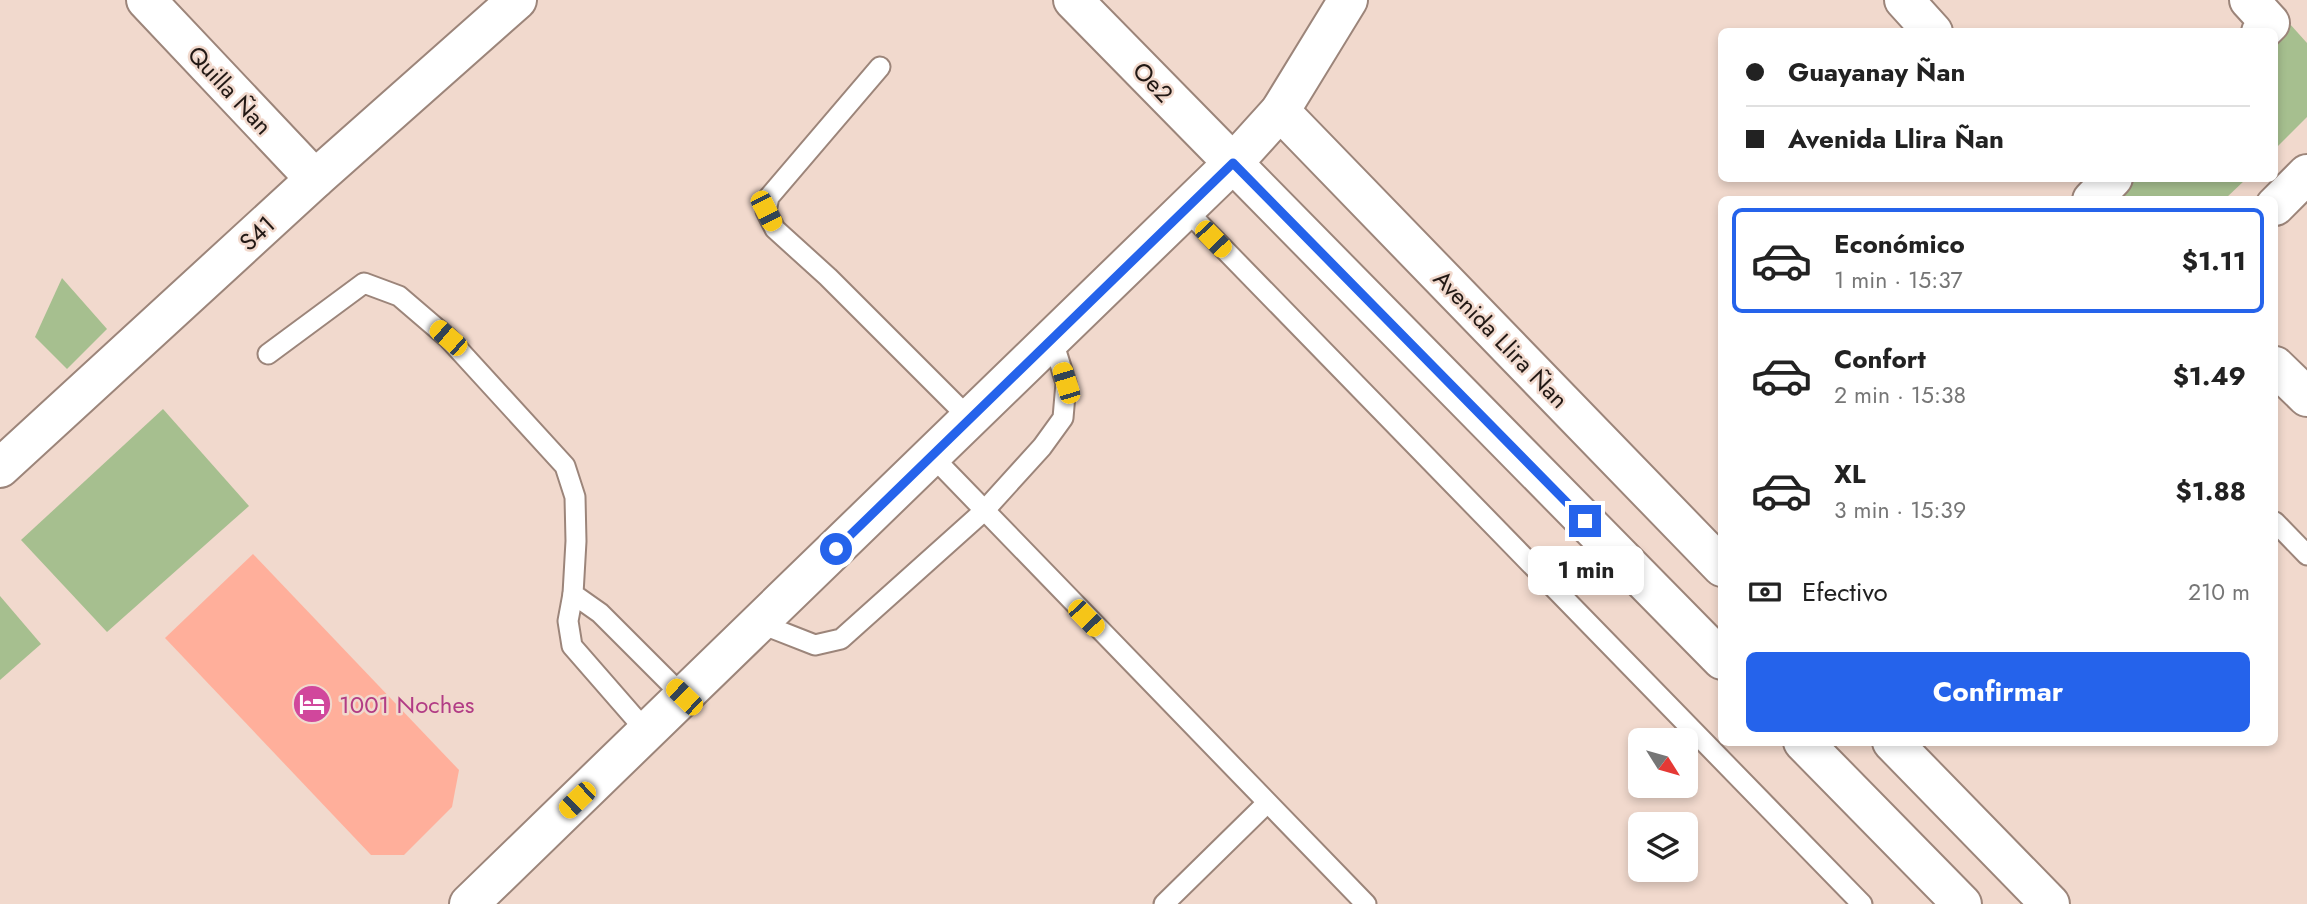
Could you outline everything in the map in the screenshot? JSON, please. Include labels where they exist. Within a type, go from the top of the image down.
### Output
[{"type":"street","name":"Quilla Ñan","points":[[146,0],[315,179]]},
{"type":"street","name":"S41","points":[[0,468],[315,179],[517,0]]},
{"type":"street","name":"Oe2","points":[[1073,0],[1233,163]]},
{"type":"street","points":[[469,904],[1233,163],[1280,111],[1348,0]]},
{"type":"street","points":[[1904,0],[1929,28]]},
{"type":"street","points":[[2249,0],[2270,23],[2265,28]]},
{"type":"street","name":"Avenida Llira Ñan","points":[[1280,111],[1718,562]]},
{"type":"street","points":[[1233,163],[1718,656]]},
{"type":"street","points":[[2278,203],[2307,174]]},
{"type":"street","points":[[2075,182],[2087,196]]},
{"type":"street","points":[[2095,196],[2109,182]]},
{"type":"street","points":[[2278,369],[2307,397]]},
{"type":"street","points":[[1807,746],[1962,904]]},
{"type":"street","points":[[1896,746],[2050,904]]},
{"type":"lane","points":[[880,67],[769,197],[766,211],[775,229],[828,277],[970,418]]},
{"type":"lane","points":[[1186,209],[1862,904]]},
{"type":"lane","points":[[268,354],[364,283],[399,296],[448,338],[565,466],[575,497],[576,541],[573,594],[568,621],[572,646],[647,732]]},
{"type":"lane","points":[[759,623],[814,645],[841,639],[984,511],[1042,447],[1063,418],[1066,383],[1052,338]]},
{"type":"lane","points":[[932,456],[1366,904]]},
{"type":"lane","points":[[2278,525],[2307,555]]},
{"type":"lane","points":[[573,594],[600,613],[684,697]]},
{"type":"lane","points":[[1164,904],[1267,803]]},
{"type":"green space","points":[[2289,23],[2307,43],[2307,117],[2278,146],[2278,34]]},
{"type":"green space","points":[[2128,182],[2243,182],[2228,196],[2114,196]]},
{"type":"green space","points":[[62,278],[107,329],[67,369],[35,337]]},
{"type":"green space","points":[[163,409],[249,506],[107,632],[21,540]]},
{"type":"green space","points":[[0,596],[41,644],[0,680]]},
{"type":"building","name":"1001 Noches","points":[[253,554],[459,770],[452,807],[404,855],[371,855],[165,638]]},
{"type":"place","name":"1001 Noches","points":[[312,704]]},
{"type":"route","points":[[836,549],[1233,163],[1585,521]]}]
